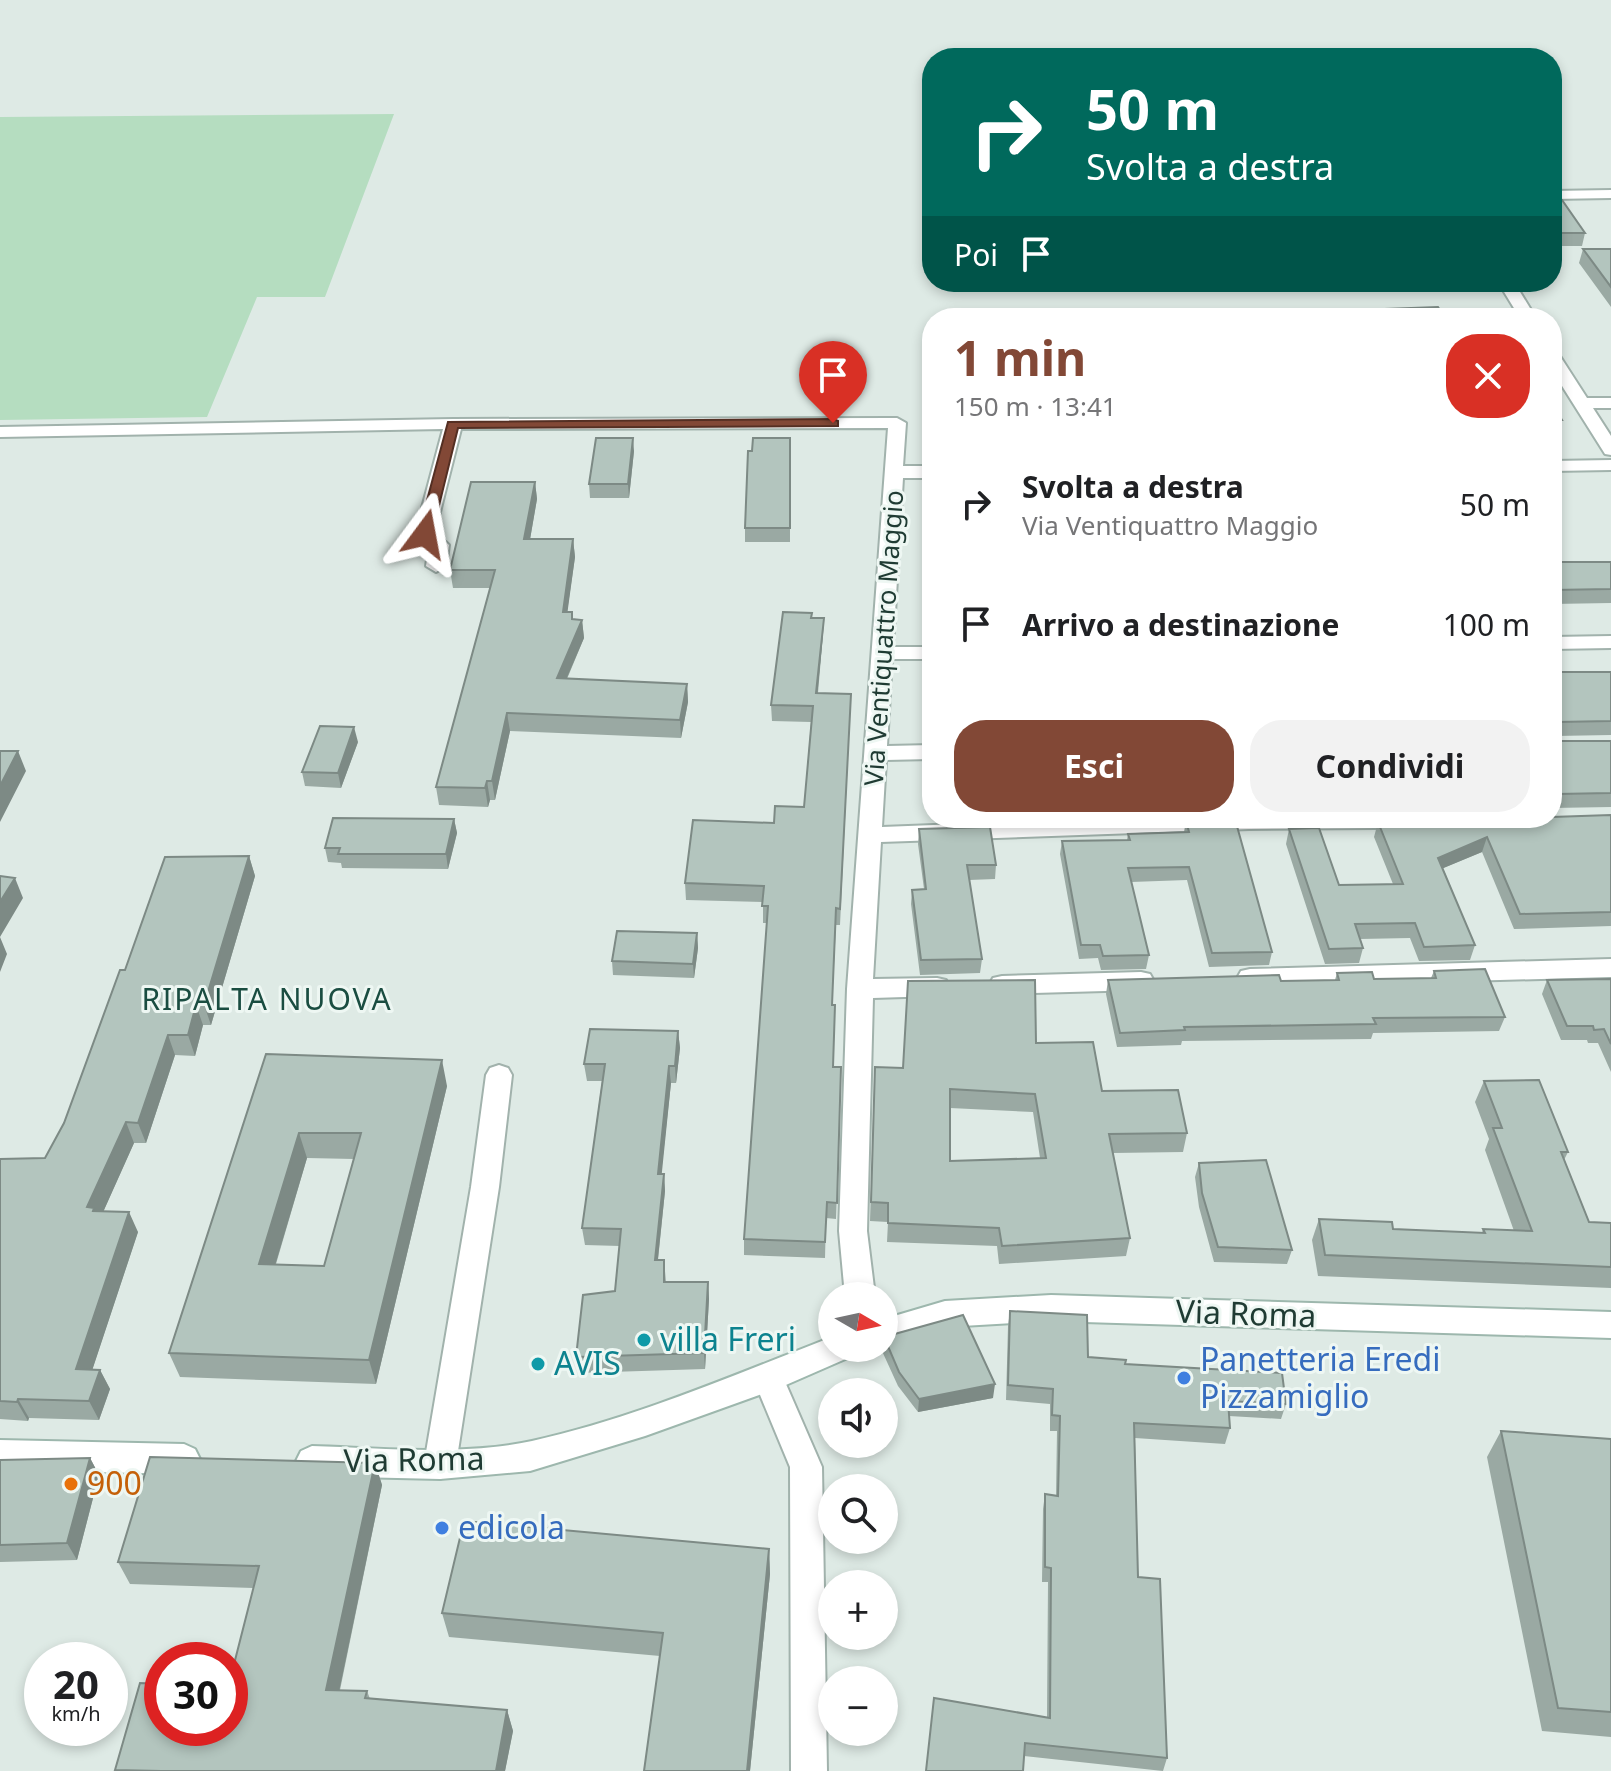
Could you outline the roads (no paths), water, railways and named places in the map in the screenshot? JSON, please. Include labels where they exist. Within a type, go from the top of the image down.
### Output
[{"type":"street","points":[[1581,194],[1601,208]]},
{"type":"street","points":[[1562,195],[1611,194]]},
{"type":"street","points":[[1562,373],[1611,450]]},
{"type":"street","points":[[1580,403],[1611,403]]},
{"type":"street","name":"Via Ventiquattro Maggio","points":[[0,432],[453,424],[897,423],[860,989],[853,1231],[858,1282]]},
{"type":"street","points":[[436,566],[439,545],[425,534],[453,424]]},
{"type":"street","points":[[1562,466],[1611,465]]},
{"type":"street","points":[[895,472],[922,472]]},
{"type":"street","points":[[1562,643],[1611,642]]},
{"type":"street","points":[[883,653],[922,653]]},
{"type":"street","points":[[876,753],[922,752]]},
{"type":"street","points":[[869,835],[1059,828]]},
{"type":"street","points":[[1227,978],[1611,968]]},
{"type":"street","points":[[860,989],[1163,980]]},
{"type":"street","points":[[440,1464],[485,1187],[499,1075]]},
{"type":"street","name":"Via Roma","points":[[898,1328],[945,1314],[1051,1308],[1611,1325]]},
{"type":"street","name":"Via Roma","points":[[283,1461],[440,1464],[530,1456],[645,1422],[818,1357]]},
{"type":"street","points":[[768,1378],[806,1467],[809,1771]]},
{"type":"street","points":[[0,1455],[220,1459]]},
{"type":"place","name":"villa Freri","points":[[644,1340]]},
{"type":"place","name":"AVIS","points":[[538,1364]]},
{"type":"place","name":"Panetteria Eredi Pizzamiglio","points":[[1184,1378]]},
{"type":"place","name":"900","points":[[71,1484]]},
{"type":"place","name":"edicola","points":[[442,1528]]},
{"type":"district","name":"RIPALTA NUOVA","points":[[267,1000]]}]
